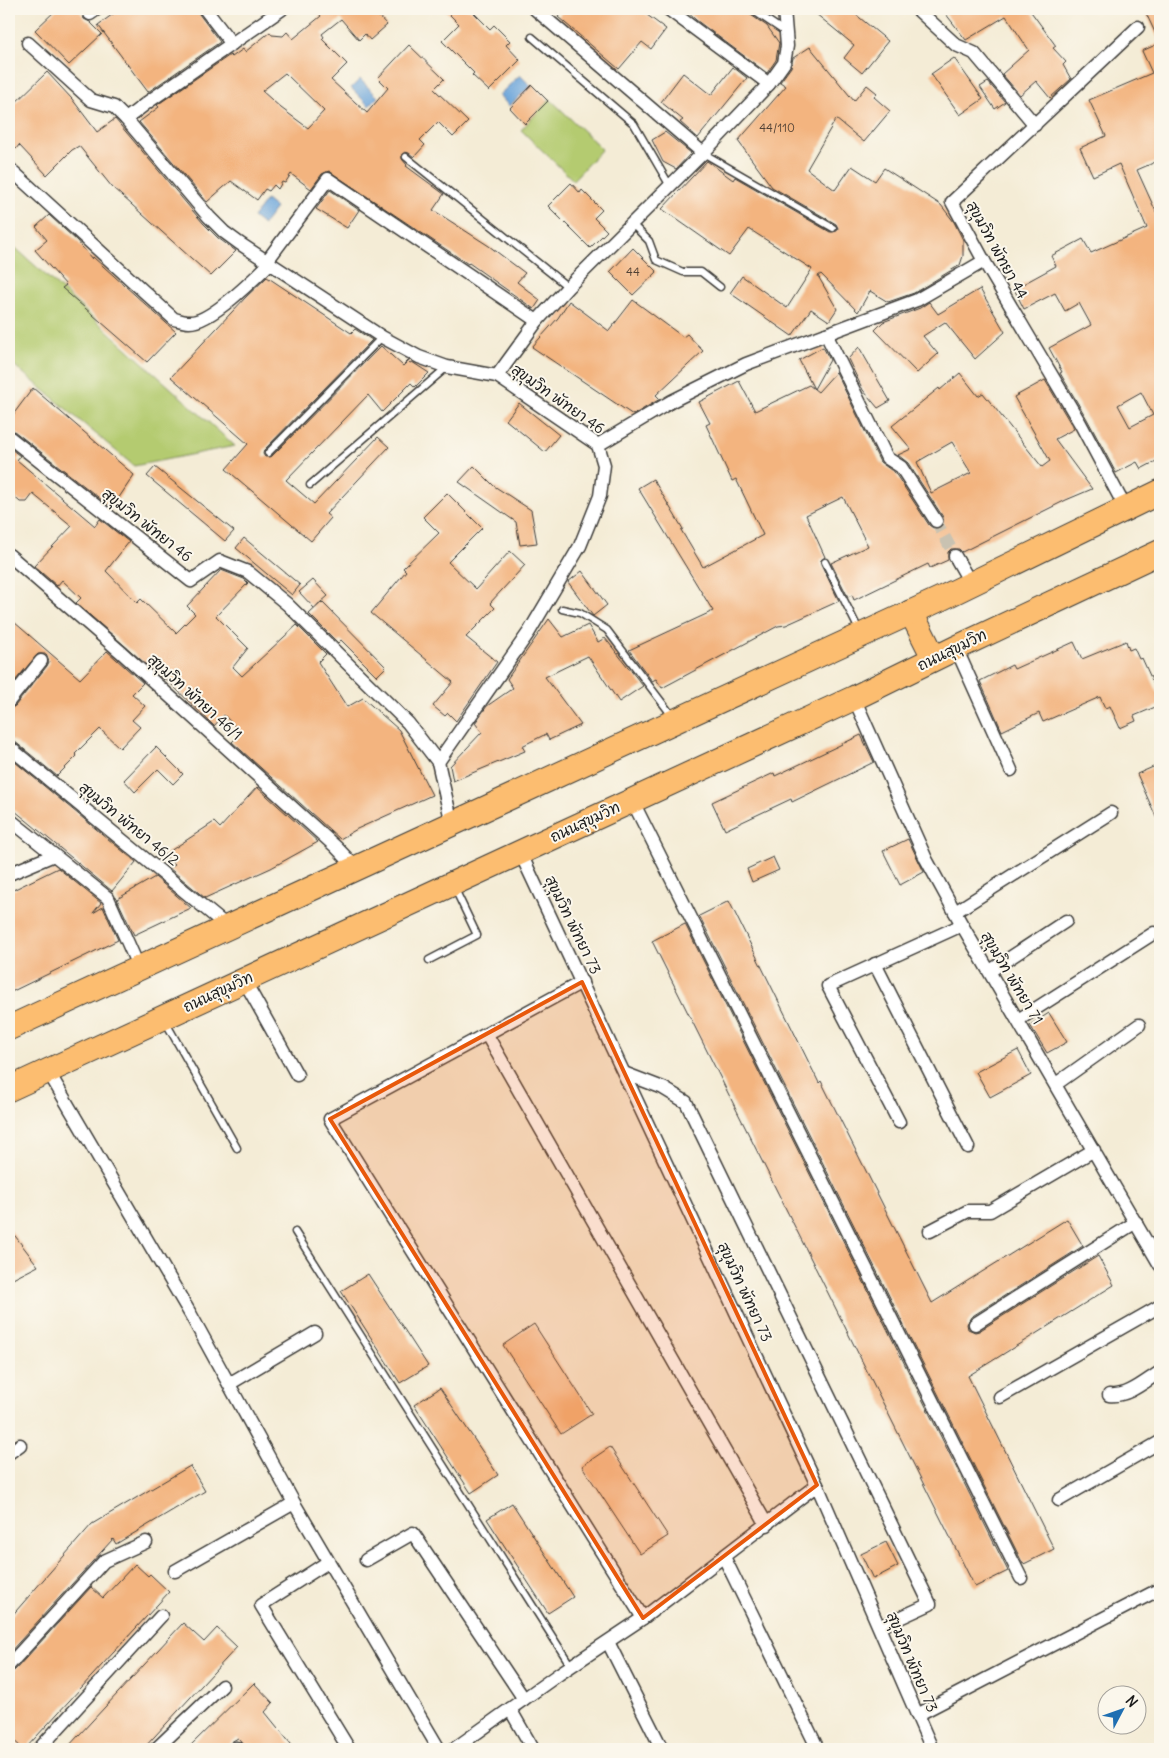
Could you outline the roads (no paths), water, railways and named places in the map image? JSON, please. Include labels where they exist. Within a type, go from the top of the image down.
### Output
[{"type":"highway","points":[[9,1028],[677,721],[971,584],[1160,492]]},
{"type":"highway","name":"ถนนสุขุมวิท","points":[[9,1089],[854,698],[934,658],[1158,559]]},
{"type":"highway","points":[[911,612],[934,658]]},
{"type":"street","points":[[205,9],[232,44]]},
{"type":"street","points":[[126,119],[282,9]]},
{"type":"street","points":[[535,9],[703,153]]},
{"type":"street","points":[[668,9],[769,84]]},
{"type":"street","name":"สุขุมวิท พัทยา 46","points":[[438,762],[529,632],[580,546],[600,496],[604,465],[598,446],[497,376],[537,322],[568,287],[703,153],[769,84],[784,63],[788,46],[784,9]]},
{"type":"street","points":[[917,9],[956,45],[974,53],[1035,125]]},
{"type":"street","name":"สุขุมวิท พัทยา 44","points":[[1126,508],[1080,423],[984,261],[952,202],[1138,27]]},
{"type":"street","points":[[28,42],[91,100],[111,105],[126,119],[224,232],[382,336],[419,357],[447,367],[497,376]]},
{"type":"street","points":[[9,168],[174,319],[190,322],[207,316],[251,282],[268,262],[328,179],[537,322]]},
{"type":"street","points":[[598,446],[672,401],[746,364],[917,300],[984,261]]},
{"type":"street","points":[[826,334],[887,458],[901,466],[936,521]]},
{"type":"street","name":"สุขุมวิท พัทยา 46","points":[[9,437],[191,581],[220,561],[248,572],[287,604],[408,723],[438,762],[452,824]]},
{"type":"street","name":"สุขุมวิท พัทยา 46/1","points":[[9,555],[130,660],[356,868]]},
{"type":"street","points":[[955,556],[971,584]]},
{"type":"street","points":[[956,648],[1011,770]]},
{"type":"street","points":[[9,701],[41,661]]},
{"type":"street","name":"สุขุมวิท พัทยา 71","points":[[854,698],[926,859],[962,925],[1160,1265]]},
{"type":"street","name":"สุขุมวิท พัทยา 46/2","points":[[9,747],[228,926]]},
{"type":"street","points":[[632,800],[1021,1578]]},
{"type":"street","points":[[955,912],[1111,814]]},
{"type":"street","points":[[9,820],[108,898],[139,968]]},
{"type":"street","name":"สุขุมวิท พัทยา 73","points":[[520,852],[817,1485],[932,1749]]},
{"type":"street","points":[[9,874],[54,855]]},
{"type":"street","points":[[990,972],[1066,921]]},
{"type":"street","points":[[899,1122],[828,986],[962,925]]},
{"type":"street","points":[[1018,1020],[1154,933]]},
{"type":"street","points":[[875,964],[968,1147]]},
{"type":"street","points":[[244,980],[297,1075]]},
{"type":"street","points":[[582,982],[330,1119],[643,1618]]},
{"type":"street","points":[[1056,1084],[1139,1025]]},
{"type":"street","points":[[487,1035],[767,1525]]},
{"type":"street","points":[[48,1071],[191,1315],[328,1562],[439,1749]]},
{"type":"street","points":[[624,1073],[663,1088],[686,1102],[930,1604],[880,1627]]},
{"type":"street","points":[[930,1231],[968,1211],[990,1211],[1094,1150]]},
{"type":"street","points":[[976,1324],[1136,1222]]},
{"type":"street","points":[[1000,1397],[1160,1306]]},
{"type":"street","points":[[229,1384],[315,1333]]},
{"type":"street","points":[[1109,1395],[1117,1396],[1127,1393],[1160,1372]]},
{"type":"street","points":[[1059,1500],[1160,1442]]},
{"type":"street","points":[[9,1453],[20,1445]]},
{"type":"street","points":[[454,1749],[524,1698],[643,1618],[817,1485]]},
{"type":"street","points":[[175,1571],[294,1503]]},
{"type":"street","points":[[366,1560],[413,1532],[524,1698]]},
{"type":"street","points":[[9,1664],[104,1561],[146,1542]]},
{"type":"street","points":[[724,1557],[818,1749]]},
{"type":"street","points":[[328,1562],[261,1605],[349,1749]]},
{"type":"street","points":[[917,1715],[1160,1588]]},
{"type":"street","points":[[38,1749],[161,1616]]},
{"type":"street","points":[[608,1642],[662,1749]]},
{"type":"street","points":[[156,1749],[222,1686]]},
{"type":"street","points":[[510,1709],[533,1749]]},
{"type":"lane","points":[[751,9],[786,33]]},
{"type":"lane","points":[[532,37],[634,124],[670,186]]},
{"type":"lane","points":[[703,153],[833,228]]},
{"type":"lane","points":[[406,157],[568,287]]},
{"type":"lane","points":[[632,224],[649,241],[656,260],[683,272],[701,272],[720,287]]},
{"type":"lane","points":[[268,454],[382,336]]},
{"type":"lane","points":[[310,485],[447,367]]},
{"type":"lane","points":[[825,562],[861,635]]},
{"type":"lane","points":[[562,609],[580,613],[607,630],[677,721]]},
{"type":"lane","points":[[430,960],[477,935],[452,884]]},
{"type":"lane","points":[[163,1017],[237,1148]]},
{"type":"lane","points":[[295,1232],[571,1666]]},
{"type":"water","points":[[520,75],[531,86],[509,106],[499,95]]},
{"type":"water","points":[[360,79],[378,97],[369,106],[351,88]]},
{"type":"water","points":[[266,200],[276,208],[263,225],[253,217]]},
{"type":"tunnel","points":[[936,521],[955,556]]}]
